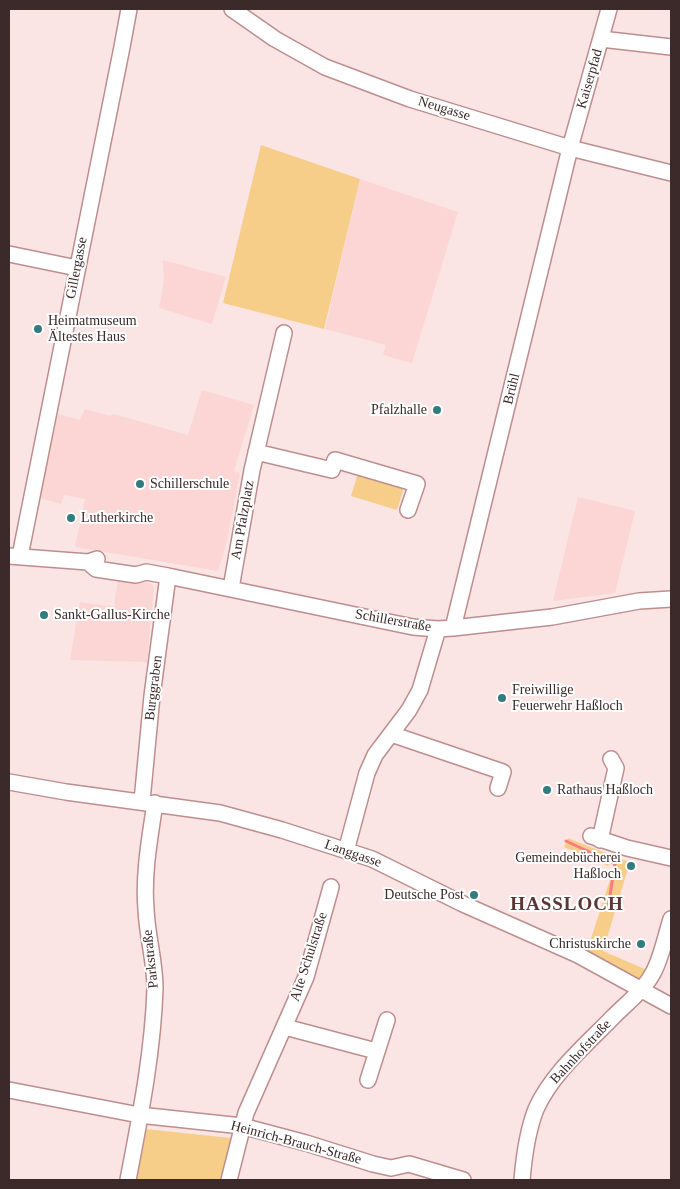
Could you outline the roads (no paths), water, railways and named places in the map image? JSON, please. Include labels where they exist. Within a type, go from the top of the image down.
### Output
[{"type":"street","name":"Gillergasse","points":[[14,556],[77,268],[128,9]]},
{"type":"street","name":"Neugasse","points":[[232,9],[275,38],[325,67],[410,99],[570,148],[671,173]]},
{"type":"street","name":"Kaiserpfad","points":[[570,148],[610,9]]},
{"type":"street","points":[[601,39],[671,47]]},
{"type":"street","name":"Brühl","points":[[346,851],[367,773],[375,754],[409,710],[420,690],[445,629],[570,148]]},
{"type":"street","points":[[9,254],[77,268]]},
{"type":"street","name":"Am Pfalzplatz","points":[[231,588],[256,452],[284,333]]},
{"type":"street","points":[[256,452],[332,470],[335,460],[417,484],[408,510]]},
{"type":"street","name":"Schillerstraße","points":[[14,556],[88,562],[96,569],[136,575],[146,572],[413,627],[445,629],[671,599]]},
{"type":"street","name":"Burggraben","points":[[149,802],[152,696],[168,576]]},
{"type":"street","points":[[390,734],[503,772],[498,788]]},
{"type":"street","points":[[611,759],[616,768],[596,838],[671,858]]},
{"type":"street","name":"Langgasse","points":[[9,782],[66,792],[220,813],[282,830],[346,851],[390,867],[463,904],[578,955],[671,1006]]},
{"type":"street","name":"Parkstraße","points":[[128,1180],[145,1085],[154,1012],[154,969],[145,897],[149,802]]},
{"type":"street","name":"Alte Schulstraße","points":[[229,1180],[242,1126],[306,977],[332,887]]},
{"type":"street","name":"Bahnhofstraße","points":[[522,1180],[524,1156],[536,1109],[563,1068],[640,990],[653,974],[671,919]]},
{"type":"street","points":[[368,1080],[387,1020]]},
{"type":"street","points":[[285,1027],[376,1051]]},
{"type":"street","name":"Heinrich-Brauch-Straße","points":[[9,1090],[139,1115],[242,1126],[306,1143],[372,1164],[391,1168],[409,1164],[463,1180]]},
{"type":"waterway","points":[[566,841],[615,864],[608,907]]},
{"type":"place","name":"Heimatmuseum Ältestes Haus","points":[[38,329]]},
{"type":"place","name":"Pfalzhalle","points":[[437,410]]},
{"type":"place","name":"Schillerschule","points":[[140,484]]},
{"type":"place","name":"Lutherkirche","points":[[71,518]]},
{"type":"place","name":"Sankt-Gallus-Kirche","points":[[44,615]]},
{"type":"place","name":"Freiwillige Feuerwehr Haßloch","points":[[502,698]]},
{"type":"place","name":"Rathaus Haßloch","points":[[547,790]]},
{"type":"place","name":"Gemeindebücherei Haßloch","points":[[631,866]]},
{"type":"place","name":"Deutsche Post","points":[[474,895]]},
{"type":"place","name":"Christuskirche","points":[[641,944]]},
{"type":"district","name":"HASSLOCH","points":[[567,905]]}]
